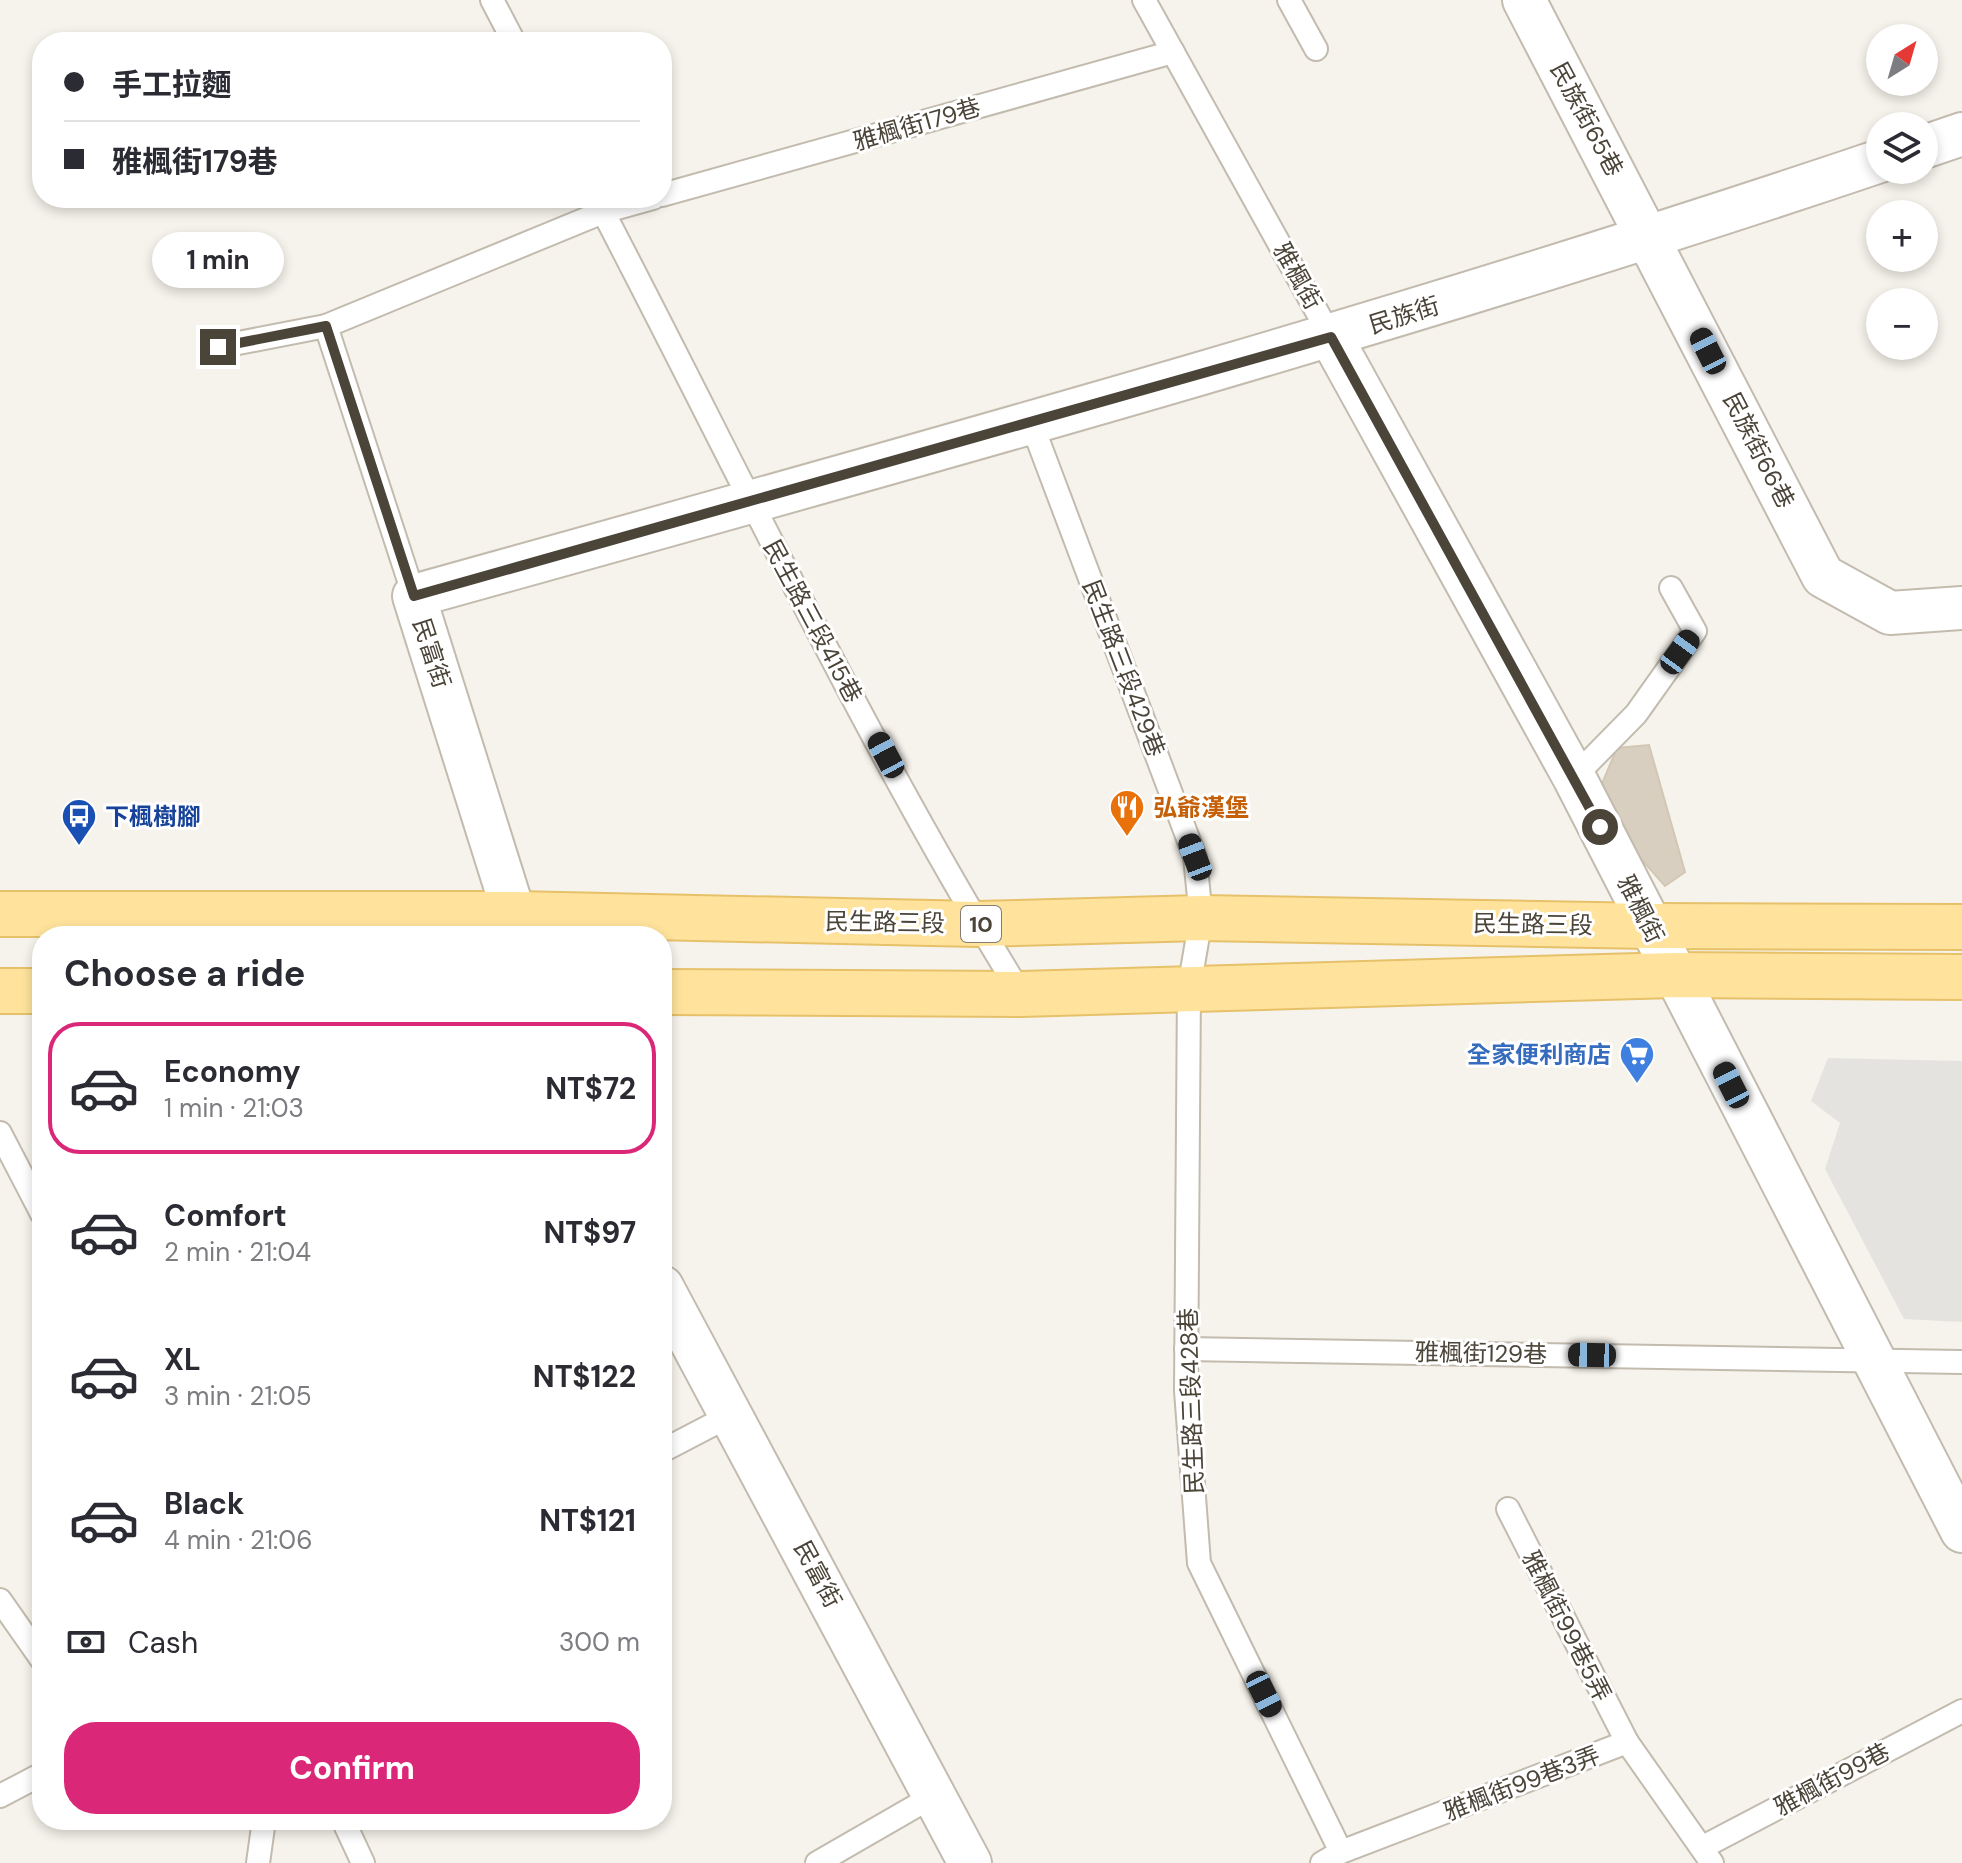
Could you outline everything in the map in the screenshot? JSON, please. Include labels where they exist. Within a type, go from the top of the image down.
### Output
[{"type":"main road","name":"民生路三段","points":[[0,914],[518,925],[977,924],[1201,918],[1651,926],[1962,927]]},
{"type":"main road","points":[[672,992],[1021,994],[1674,975],[1962,977]]},
{"type":"main road","points":[[0,991],[32,991]]},
{"type":"street","name":"民族街65巷","points":[[1524,0],[1651,239]]},
{"type":"street","points":[[1938,142],[1962,134]]},
{"type":"street","name":"民族街","points":[[414,596],[1331,337],[1651,239],[1866,166]]},
{"type":"street","name":"民族街66巷","points":[[1651,239],[1823,576],[1890,613],[1962,608]]},
{"type":"street","name":"雅楓街","points":[[1331,337],[1574,777],[1962,1531]]},
{"type":"street","name":"民富街","points":[[414,596],[518,925]]},
{"type":"street","name":"民富街","points":[[672,1305],[733,1414],[970,1863]]},
{"type":"lane","points":[[492,0],[509,32]]},
{"type":"lane","name":"雅楓街","points":[[1144,0],[1331,337]]},
{"type":"lane","points":[[1289,0],[1316,49]]},
{"type":"lane","name":"雅楓街179巷","points":[[672,192],[1173,52]]},
{"type":"lane","points":[[218,347],[326,326],[592,208]]},
{"type":"lane","name":"民生路三段415巷","points":[[601,208],[749,503],[977,924],[1021,994]]},
{"type":"lane","name":"民富街","points":[[326,326],[414,596]]},
{"type":"lane","name":"民生路三段429巷","points":[[1031,422],[1195,857],[1201,918]]},
{"type":"lane","points":[[1574,777],[1636,714],[1695,631],[1671,588]]},
{"type":"lane","name":"民生路三段428巷","points":[[1201,918],[1189,988],[1186,1349],[1199,1563],[1332,1858]]},
{"type":"lane","points":[[0,1133],[32,1195]]},
{"type":"lane","name":"雅楓街129巷","points":[[1186,1349],[1962,1362]]},
{"type":"lane","points":[[672,1446],[733,1414]]},
{"type":"lane","name":"雅楓街99巷5弄","points":[[1508,1509],[1627,1742]]},
{"type":"lane","points":[[0,1600],[32,1646]]},
{"type":"lane","name":"雅楓街99巷","points":[[1707,1855],[1962,1711]]},
{"type":"lane","name":"雅楓街99巷3弄","points":[[1332,1858],[1627,1742],[1707,1855]]},
{"type":"lane","points":[[0,1796],[32,1779]]},
{"type":"lane","points":[[817,1863],[935,1795]]},
{"type":"lane","points":[[258,1863],[263,1830]]},
{"type":"lane","points":[[348,1830],[363,1863]]},
{"type":"shaded area","points":[[1828,1058],[1962,1061],[1962,1322],[1904,1319],[1825,1169],[1840,1123],[1811,1101]]},
{"type":"building","points":[[1649,745],[1685,872],[1665,886],[1633,850],[1601,786],[1617,748]]},
{"type":"place","name":"弘爺漢堡","points":[[1127,838]]},
{"type":"place","name":"下楓樹腳","points":[[79,847]]},
{"type":"place","name":"全家便利商店","points":[[1637,1085]]},
{"type":"route","points":[[218,347],[326,326],[414,596],[1331,337],[1600,827]]}]
